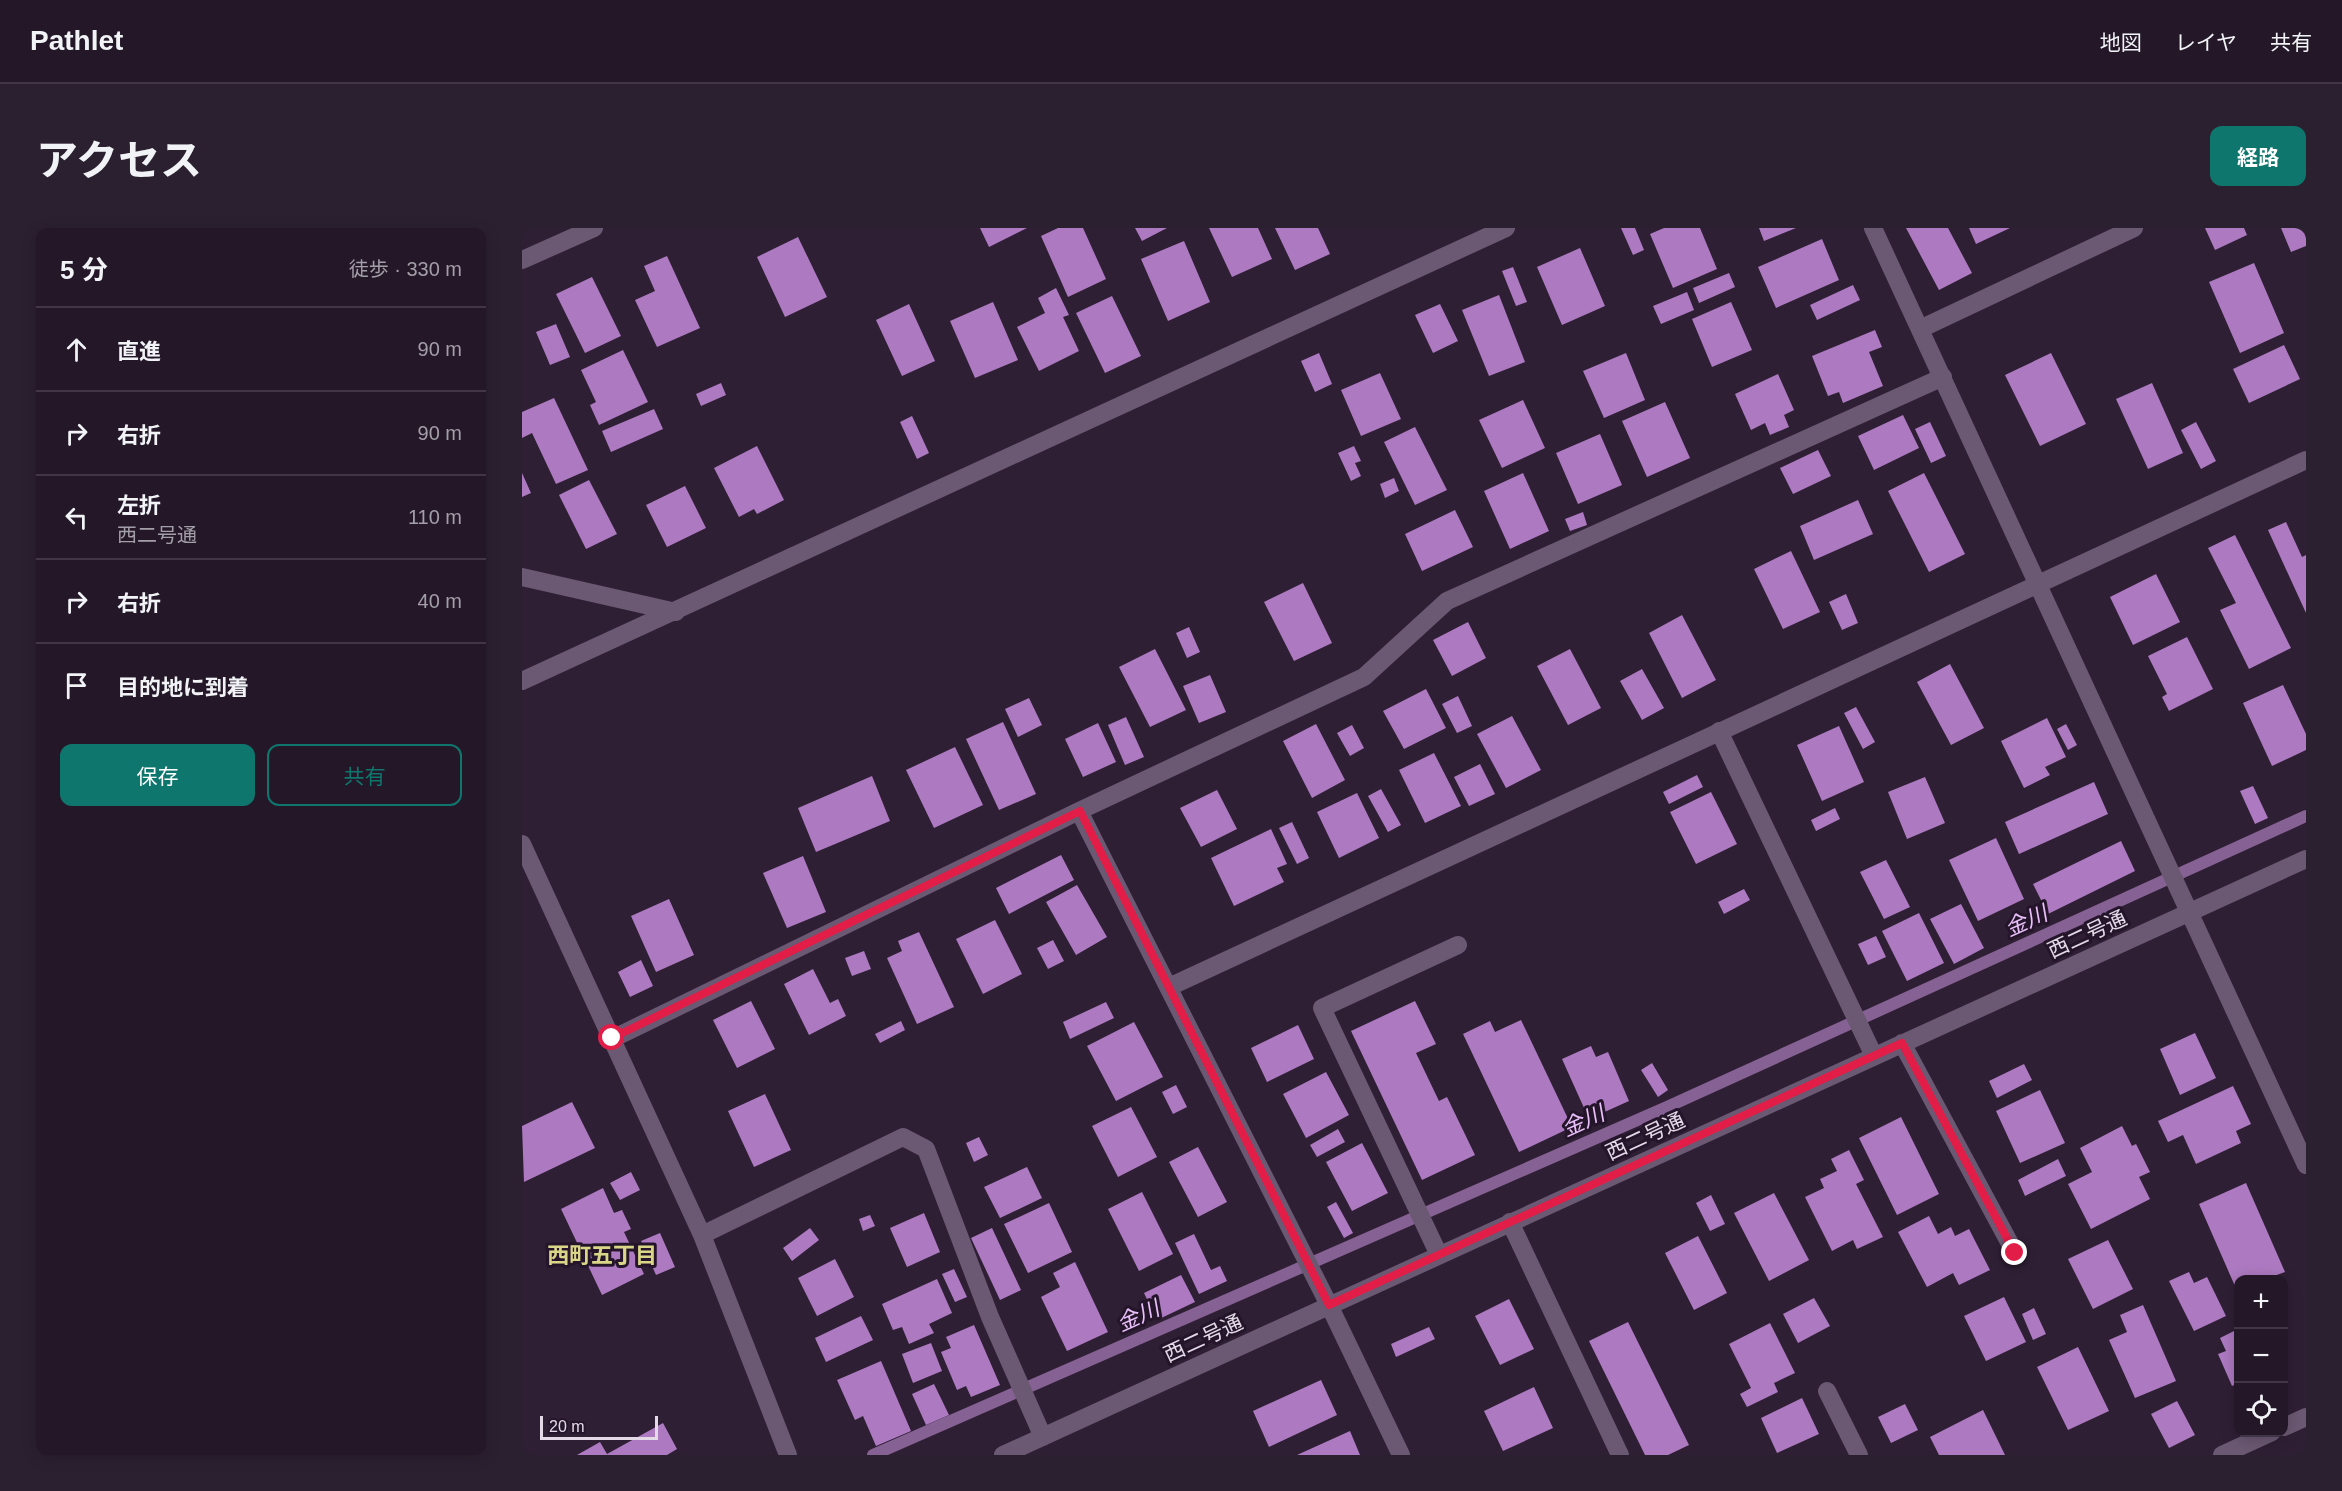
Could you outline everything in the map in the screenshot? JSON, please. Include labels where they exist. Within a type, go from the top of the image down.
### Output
[{"type":"street","points":[[522,260],[594,228]]},
{"type":"street","points":[[522,681],[1506,228]]},
{"type":"street","points":[[1874,228],[2191,911],[2306,1165]]},
{"type":"street","points":[[1920,329],[2134,228]]},
{"type":"street","points":[[612,1038],[1080,811],[1364,677],[1447,601],[1942,377]]},
{"type":"street","points":[[1169,987],[2306,460]]},
{"type":"street","points":[[522,577],[676,612]]},
{"type":"street","points":[[1719,731],[1874,1056]]},
{"type":"street","points":[[1080,811],[1329,1305],[1401,1455]]},
{"type":"street","points":[[522,844],[702,1235],[788,1455]]},
{"type":"street","name":"西二号通","points":[[1003,1455],[2306,859]]},
{"type":"street","points":[[1439,1255],[1322,1008],[1458,945]]},
{"type":"street","points":[[1902,1043],[2015,1253]]},
{"type":"street","points":[[702,1235],[903,1137],[926,1149],[990,1317],[1043,1437]]},
{"type":"street","points":[[1510,1222],[1620,1455]]},
{"type":"street","points":[[1827,1391],[1859,1455]]},
{"type":"street","points":[[2288,1425],[2306,1417]]},
{"type":"street","points":[[2222,1455],[2261,1437]]},
{"type":"building","points":[[980,228],[1027,228],[989,247]]},
{"type":"building","points":[[1058,228],[1083,228],[1106,279],[1068,297],[1041,236]]},
{"type":"building","points":[[1135,228],[1167,228],[1142,241]]},
{"type":"building","points":[[1209,228],[1258,228],[1272,259],[1232,277]]},
{"type":"building","points":[[1275,228],[1318,228],[1330,254],[1295,270]]},
{"type":"building","points":[[1621,228],[1635,228],[1644,250],[1633,255]]},
{"type":"building","points":[[1664,228],[1700,228],[1717,269],[1673,288],[1650,234]]},
{"type":"building","points":[[1759,228],[1796,228],[1764,241]]},
{"type":"building","points":[[1906,228],[1948,228],[1972,273],[1939,290]]},
{"type":"building","points":[[1969,228],[2010,228],[1976,244]]},
{"type":"building","points":[[2205,228],[2244,228],[2247,235],[2215,250]]},
{"type":"building","points":[[2281,228],[2306,228],[2306,246],[2291,252]]},
{"type":"building","points":[[798,237],[827,297],[785,317],[757,257]]},
{"type":"building","points":[[1822,239],[1839,280],[1776,308],[1758,267]]},
{"type":"building","points":[[1184,241],[1210,302],[1168,321],[1141,259]]},
{"type":"building","points":[[1580,248],[1605,306],[1562,325],[1537,267]]},
{"type":"building","points":[[667,256],[700,328],[657,347],[635,300],[655,291],[644,266]]},
{"type":"building","points":[[2254,263],[2284,333],[2240,353],[2209,282]]},
{"type":"building","points":[[1513,267],[1527,302],[1516,306],[1502,271]]},
{"type":"building","points":[[1729,273],[1735,287],[1699,303],[1693,288]]},
{"type":"building","points":[[592,277],[621,336],[585,353],[556,294]]},
{"type":"building","points":[[1853,285],[1860,300],[1817,320],[1810,305]]},
{"type":"building","points":[[1056,288],[1069,315],[1063,317],[1079,351],[1039,371],[1017,327],[1045,313],[1038,298]]},
{"type":"building","points":[[1687,292],[1694,310],[1661,324],[1653,306]]},
{"type":"building","points":[[1499,295],[1525,362],[1489,376],[1462,310]]},
{"type":"building","points":[[1112,296],[1141,356],[1105,373],[1076,313]]},
{"type":"building","points":[[993,302],[1018,360],[975,378],[950,321]]},
{"type":"building","points":[[1731,302],[1752,350],[1712,367],[1692,319]]},
{"type":"building","points":[[909,304],[935,361],[902,376],[876,320]]},
{"type":"building","points":[[1440,304],[1458,341],[1433,353],[1415,315]]},
{"type":"building","points":[[556,324],[570,357],[550,365],[536,332]]},
{"type":"building","points":[[1875,330],[1882,347],[1869,352],[1883,386],[1843,403],[1839,392],[1828,396],[1812,356]]},
{"type":"building","points":[[2284,345],[2300,379],[2249,403],[2233,369]]},
{"type":"building","points":[[623,350],[648,402],[599,425],[590,405],[596,402],[581,370]]},
{"type":"building","points":[[1319,353],[1332,384],[1315,392],[1301,361]]},
{"type":"building","points":[[1626,353],[1645,400],[1604,418],[1583,371]]},
{"type":"building","points":[[2051,353],[2086,424],[2040,446],[2005,375]]},
{"type":"building","points":[[1380,373],[1401,419],[1361,436],[1341,390]]},
{"type":"building","points":[[1778,374],[1794,410],[1784,415],[1789,427],[1770,435],[1765,423],[1751,430],[1735,394]]},
{"type":"building","points":[[721,383],[726,395],[701,406],[696,394]]},
{"type":"building","points":[[2152,383],[2183,453],[2148,469],[2116,399]]},
{"type":"building","points":[[554,398],[588,470],[556,484],[532,433],[522,438],[522,412]]},
{"type":"building","points":[[1523,400],[1545,448],[1502,468],[1479,420]]},
{"type":"building","points":[[1665,402],[1690,458],[1647,477],[1622,421]]},
{"type":"building","points":[[654,409],[663,429],[611,452],[602,431]]},
{"type":"building","points":[[1903,415],[1919,448],[1874,470],[1858,436]]},
{"type":"building","points":[[912,416],[929,453],[917,459],[900,422]]},
{"type":"building","points":[[1930,422],[1946,456],[1931,463],[1915,429]]},
{"type":"building","points":[[2196,422],[2216,461],[2201,469],[2181,430]]},
{"type":"building","points":[[1415,427],[1447,490],[1415,505],[1384,442]]},
{"type":"building","points":[[1600,434],[1622,485],[1578,504],[1556,453]]},
{"type":"building","points":[[757,446],[784,500],[757,514],[754,509],[739,517],[714,468]]},
{"type":"building","points":[[1354,446],[1361,461],[1355,463],[1361,476],[1351,481],[1338,453]]},
{"type":"building","points":[[1818,450],[1831,476],[1793,494],[1780,468]]},
{"type":"building","points":[[522,473],[531,493],[522,497]]},
{"type":"building","points":[[1523,473],[1549,531],[1510,549],[1484,491]]},
{"type":"building","points":[[1924,473],[1965,554],[1929,572],[1888,491]]},
{"type":"building","points":[[1394,478],[1399,491],[1385,498],[1380,484]]},
{"type":"building","points":[[589,480],[617,534],[586,549],[559,495]]},
{"type":"building","points":[[685,486],[706,528],[667,547],[646,505]]},
{"type":"building","points":[[1858,500],[1873,534],[1814,560],[1800,526]]},
{"type":"building","points":[[1455,510],[1473,547],[1422,571],[1405,534]]},
{"type":"building","points":[[1583,512],[1587,525],[1570,531],[1565,519]]},
{"type":"building","points":[[2286,522],[2302,557],[2306,555],[2306,613],[2268,530]]},
{"type":"building","points":[[2235,535],[2291,648],[2249,669],[2220,610],[2236,603],[2208,548]]},
{"type":"building","points":[[1791,551],[1820,612],[1783,629],[1754,569]]},
{"type":"building","points":[[2156,574],[2180,622],[2133,645],[2110,597]]},
{"type":"building","points":[[1303,583],[1332,643],[1294,661],[1264,602]]},
{"type":"building","points":[[1846,594],[1858,623],[1842,630],[1829,602]]},
{"type":"building","points":[[1682,615],[1716,680],[1682,698],[1649,633]]},
{"type":"building","points":[[1468,622],[1486,658],[1452,676],[1433,640]]},
{"type":"building","points":[[1189,627],[1200,652],[1187,658],[1176,633]]},
{"type":"building","points":[[2187,637],[2213,689],[2169,711],[2162,697],[2167,694],[2148,656]]},
{"type":"building","points":[[1155,649],[1186,710],[1150,727],[1119,667]]},
{"type":"building","points":[[1570,649],[1601,708],[1568,725],[1537,666]]},
{"type":"building","points":[[1950,664],[1984,728],[1951,745],[1917,682]]},
{"type":"building","points":[[1642,669],[1664,708],[1642,720],[1620,681]]},
{"type":"building","points":[[1210,675],[1226,712],[1199,723],[1183,686]]},
{"type":"building","points":[[2283,685],[2306,734],[2306,750],[2272,766],[2243,703]]},
{"type":"building","points":[[1426,689],[1446,728],[1404,749],[1383,711]]},
{"type":"building","points":[[1458,696],[1472,726],[1457,733],[1442,704]]},
{"type":"building","points":[[1029,698],[1042,725],[1018,737],[1005,709]]},
{"type":"building","points":[[1856,707],[1875,742],[1863,749],[1844,713]]},
{"type":"building","points":[[1512,716],[1541,770],[1506,788],[1477,734]]},
{"type":"building","points":[[1126,717],[1144,757],[1125,765],[1108,725]]},
{"type":"building","points":[[2047,718],[2066,757],[2045,767],[2050,775],[2024,788],[2001,741]]},
{"type":"building","points":[[1003,722],[1036,794],[999,810],[966,739]]},
{"type":"building","points":[[1098,723],[1116,762],[1083,777],[1065,739]]},
{"type":"building","points":[[1316,724],[1345,780],[1312,798],[1283,741]]},
{"type":"building","points":[[2066,724],[2077,745],[2068,750],[2057,729]]},
{"type":"building","points":[[1352,725],[1364,748],[1350,756],[1337,733]]},
{"type":"building","points":[[1839,726],[1864,782],[1822,801],[1797,745]]},
{"type":"building","points":[[955,747],[983,805],[934,828],[906,770]]},
{"type":"building","points":[[1434,753],[1461,806],[1425,823],[1399,770]]},
{"type":"building","points":[[1480,764],[1495,794],[1469,806],[1454,777]]},
{"type":"building","points":[[1697,775],[1703,787],[1669,804],[1663,792]]},
{"type":"building","points":[[872,776],[890,821],[816,852],[798,808]]},
{"type":"building","points":[[1925,777],[1945,823],[1907,839],[1888,792]]},
{"type":"building","points":[[2094,782],[2108,814],[2019,854],[2005,822]]},
{"type":"building","points":[[2253,786],[2268,818],[2255,824],[2240,791]]},
{"type":"building","points":[[1381,789],[1401,825],[1388,832],[1368,796]]},
{"type":"building","points":[[1217,790],[1237,829],[1201,847],[1180,808]]},
{"type":"building","points":[[1711,792],[1737,844],[1696,864],[1670,812]]},
{"type":"building","points":[[1357,793],[1379,838],[1339,858],[1317,812]]},
{"type":"building","points":[[1835,808],[1840,819],[1816,831],[1811,820]]},
{"type":"building","points":[[1292,822],[1309,858],[1297,864],[1279,828]]},
{"type":"building","points":[[1271,829],[1287,864],[1277,868],[1284,882],[1234,906],[1211,858]]},
{"type":"building","points":[[1996,838],[2024,899],[1978,921],[1949,860]]},
{"type":"building","points":[[2121,841],[2135,871],[2048,914],[2033,884]]},
{"type":"building","points":[[1061,855],[1074,880],[1009,914],[996,888]]},
{"type":"building","points":[[803,856],[826,912],[787,928],[763,873]]},
{"type":"building","points":[[1886,860],[1910,907],[1884,919],[1860,872]]},
{"type":"building","points":[[1077,885],[1107,937],[1076,955],[1046,902]]},
{"type":"building","points":[[1744,889],[1750,900],[1724,914],[1718,902]]},
{"type":"building","points":[[669,899],[694,955],[656,972],[631,916]]},
{"type":"building","points":[[1961,904],[1984,948],[1954,964],[1930,919]]},
{"type":"building","points":[[1919,913],[1944,963],[1907,981],[1882,931]]},
{"type":"building","points":[[995,920],[1022,974],[983,994],[956,939]]},
{"type":"building","points":[[919,932],[954,1007],[917,1024],[887,958],[902,951],[898,941]]},
{"type":"building","points":[[1876,936],[1886,957],[1868,965],[1858,944]]},
{"type":"building","points":[[1053,940],[1064,961],[1048,969],[1037,948]]},
{"type":"building","points":[[864,951],[871,969],[852,976],[845,958]]},
{"type":"building","points":[[641,960],[653,986],[630,997],[618,972]]},
{"type":"building","points":[[813,969],[830,1003],[838,999],[846,1016],[809,1035],[784,984]]},
{"type":"building","points":[[751,1001],[775,1049],[737,1068],[713,1020]]},
{"type":"building","points":[[1415,1001],[1436,1044],[1416,1053],[1439,1101],[1447,1097],[1475,1155],[1422,1180],[1351,1031]]},
{"type":"building","points":[[1106,1002],[1114,1018],[1070,1039],[1063,1022]]},
{"type":"building","points":[[1521,1020],[1572,1127],[1519,1152],[1463,1034],[1490,1021],[1495,1032]]},
{"type":"building","points":[[901,1021],[905,1030],[880,1043],[875,1034]]},
{"type":"building","points":[[1134,1022],[1163,1077],[1116,1101],[1087,1046]]},
{"type":"building","points":[[1298,1025],[1314,1059],[1267,1082],[1251,1048]]},
{"type":"building","points":[[2195,1033],[2216,1078],[2180,1095],[2160,1049]]},
{"type":"building","points":[[1591,1046],[1596,1057],[1608,1052],[1629,1101],[1589,1119],[1562,1059]]},
{"type":"building","points":[[1652,1063],[1668,1090],[1658,1097],[1641,1070]]},
{"type":"building","points":[[2024,1064],[2032,1080],[1997,1098],[1989,1081]]},
{"type":"building","points":[[1326,1072],[1349,1115],[1306,1138],[1283,1094]]},
{"type":"building","points":[[1176,1085],[1187,1107],[1173,1114],[1162,1092]]},
{"type":"building","points":[[2233,1086],[2251,1124],[2236,1131],[2241,1143],[2196,1164],[2183,1135],[2168,1142],[2158,1121]]},
{"type":"building","points":[[2040,1090],[2065,1143],[2020,1163],[1996,1111]]},
{"type":"building","points":[[765,1094],[791,1150],[754,1167],[728,1111]]},
{"type":"building","points":[[572,1102],[595,1148],[524,1182],[522,1126]]},
{"type":"building","points":[[1131,1107],[1157,1157],[1118,1177],[1092,1126]]},
{"type":"building","points":[[1901,1117],[1939,1194],[1897,1215],[1859,1138]]},
{"type":"building","points":[[2122,1126],[2132,1146],[2136,1144],[2150,1172],[2139,1177],[2150,1199],[2091,1229],[2068,1184],[2092,1172],[2080,1148]]},
{"type":"building","points":[[1338,1129],[1345,1142],[1317,1157],[1310,1145]]},
{"type":"building","points":[[979,1137],[988,1155],[974,1162],[966,1143]]},
{"type":"building","points":[[1362,1143],[1388,1193],[1352,1211],[1326,1162]]},
{"type":"building","points":[[1198,1147],[1227,1202],[1198,1217],[1169,1162]]},
{"type":"building","points":[[1849,1150],[1864,1180],[1856,1184],[1883,1237],[1857,1249],[1853,1240],[1832,1251],[1805,1197],[1824,1188],[1820,1179],[1837,1171],[1831,1159]]},
{"type":"building","points":[[2058,1159],[2066,1176],[2025,1196],[2018,1180]]},
{"type":"building","points":[[1027,1167],[1042,1198],[1000,1218],[984,1187]]},
{"type":"building","points":[[631,1172],[640,1190],[620,1200],[610,1183]]},
{"type":"building","points":[[2246,1183],[2285,1272],[2277,1275],[2234,1275],[2234,1284],[2199,1204]]},
{"type":"building","points":[[603,1188],[614,1213],[622,1210],[631,1229],[624,1232],[644,1274],[602,1295],[561,1209]]},
{"type":"building","points":[[1142,1192],[1173,1254],[1139,1271],[1108,1209]]},
{"type":"building","points":[[1774,1193],[1809,1260],[1769,1281],[1734,1213]]},
{"type":"building","points":[[1711,1195],[1725,1224],[1710,1231],[1696,1203]]},
{"type":"building","points":[[1336,1202],[1353,1233],[1344,1238],[1327,1207]]},
{"type":"building","points":[[1049,1203],[1072,1252],[1028,1273],[1004,1224]]},
{"type":"building","points":[[924,1213],[940,1252],[907,1267],[890,1228]]},
{"type":"building","points":[[870,1215],[875,1226],[863,1231],[859,1219]]},
{"type":"building","points":[[1929,1216],[1938,1234],[1951,1227],[1955,1236],[1969,1229],[1990,1270],[1959,1285],[1953,1273],[1927,1287],[1898,1232]]},
{"type":"building","points":[[810,1228],[819,1240],[792,1261],[783,1248]]},
{"type":"building","points":[[992,1228],[1021,1290],[1000,1300],[971,1238]]},
{"type":"building","points":[[660,1233],[675,1267],[656,1275],[641,1241]]},
{"type":"building","points":[[1194,1234],[1211,1270],[1220,1266],[1227,1281],[1199,1294],[1175,1243]]},
{"type":"building","points":[[1698,1236],[1727,1293],[1694,1310],[1665,1253]]},
{"type":"building","points":[[2108,1240],[2133,1289],[2093,1309],[2068,1259]]},
{"type":"building","points":[[835,1259],[854,1297],[817,1316],[798,1278]]},
{"type":"building","points":[[1075,1262],[1108,1332],[1067,1351],[1041,1297],[1060,1287],[1053,1273]]},
{"type":"building","points":[[954,1269],[967,1297],[955,1302],[942,1274]]},
{"type":"building","points":[[2189,1272],[2194,1283],[2207,1277],[2226,1316],[2194,1331],[2169,1281]]},
{"type":"building","points":[[1181,1275],[1195,1302],[1157,1320],[1144,1293]]},
{"type":"building","points":[[937,1279],[952,1313],[929,1324],[934,1333],[909,1344],[902,1327],[893,1330],[882,1304]]},
{"type":"building","points":[[2004,1297],[2026,1342],[1986,1361],[1964,1316]]},
{"type":"building","points":[[1814,1298],[1830,1326],[1798,1343],[1783,1314]]},
{"type":"building","points":[[1509,1299],[1534,1349],[1500,1365],[1475,1316]]},
{"type":"building","points":[[2143,1305],[2176,1381],[2135,1398],[2109,1340],[2127,1332],[2120,1315]]},
{"type":"building","points":[[2034,1308],[2046,1334],[2033,1340],[2022,1314]]},
{"type":"building","points":[[861,1316],[873,1340],[826,1362],[815,1338]]},
{"type":"building","points":[[1628,1322],[1689,1445],[1668,1455],[1645,1455],[1589,1341]]},
{"type":"building","points":[[1770,1323],[1795,1373],[1774,1383],[1778,1392],[1747,1407],[1740,1394],[1751,1388],[1729,1344]]},
{"type":"building","points":[[974,1325],[1000,1385],[971,1397],[966,1386],[957,1390],[941,1352],[951,1348],[946,1337]]},
{"type":"building","points":[[1429,1327],[1435,1339],[1396,1357],[1391,1344]]},
{"type":"building","points":[[2234,1331],[2234,1385],[2232,1386],[2218,1354],[2226,1351],[2220,1338]]},
{"type":"building","points":[[931,1343],[942,1371],[913,1383],[902,1354]]},
{"type":"building","points":[[2078,1347],[2109,1411],[2068,1430],[2037,1367]]},
{"type":"building","points":[[881,1361],[911,1431],[876,1446],[863,1416],[855,1420],[837,1380]]},
{"type":"building","points":[[1321,1380],[1337,1415],[1269,1447],[1253,1411]]},
{"type":"building","points":[[934,1384],[949,1415],[926,1425],[912,1394]]},
{"type":"building","points":[[1534,1387],[1553,1428],[1503,1451],[1484,1411]]},
{"type":"building","points":[[1802,1398],[1819,1434],[1777,1453],[1761,1418]]},
{"type":"building","points":[[2177,1401],[2195,1435],[2169,1448],[2151,1414]]},
{"type":"building","points":[[1905,1404],[1918,1430],[1891,1443],[1878,1417]]},
{"type":"building","points":[[1983,1410],[2005,1455],[1939,1455],[1930,1437]]},
{"type":"building","points":[[663,1423],[677,1449],[667,1455],[577,1455],[600,1442],[607,1454]]},
{"type":"building","points":[[1350,1431],[1360,1455],[1297,1455]]},
{"type":"waterway","name":"金川","points":[[873,1455],[1667,1107],[2306,816]]},
{"type":"district","name":"西町五丁目","points":[[602,1255]]},
{"type":"route","points":[[612,1038],[1080,811],[1329,1305],[1902,1043],[2015,1253]]}]
